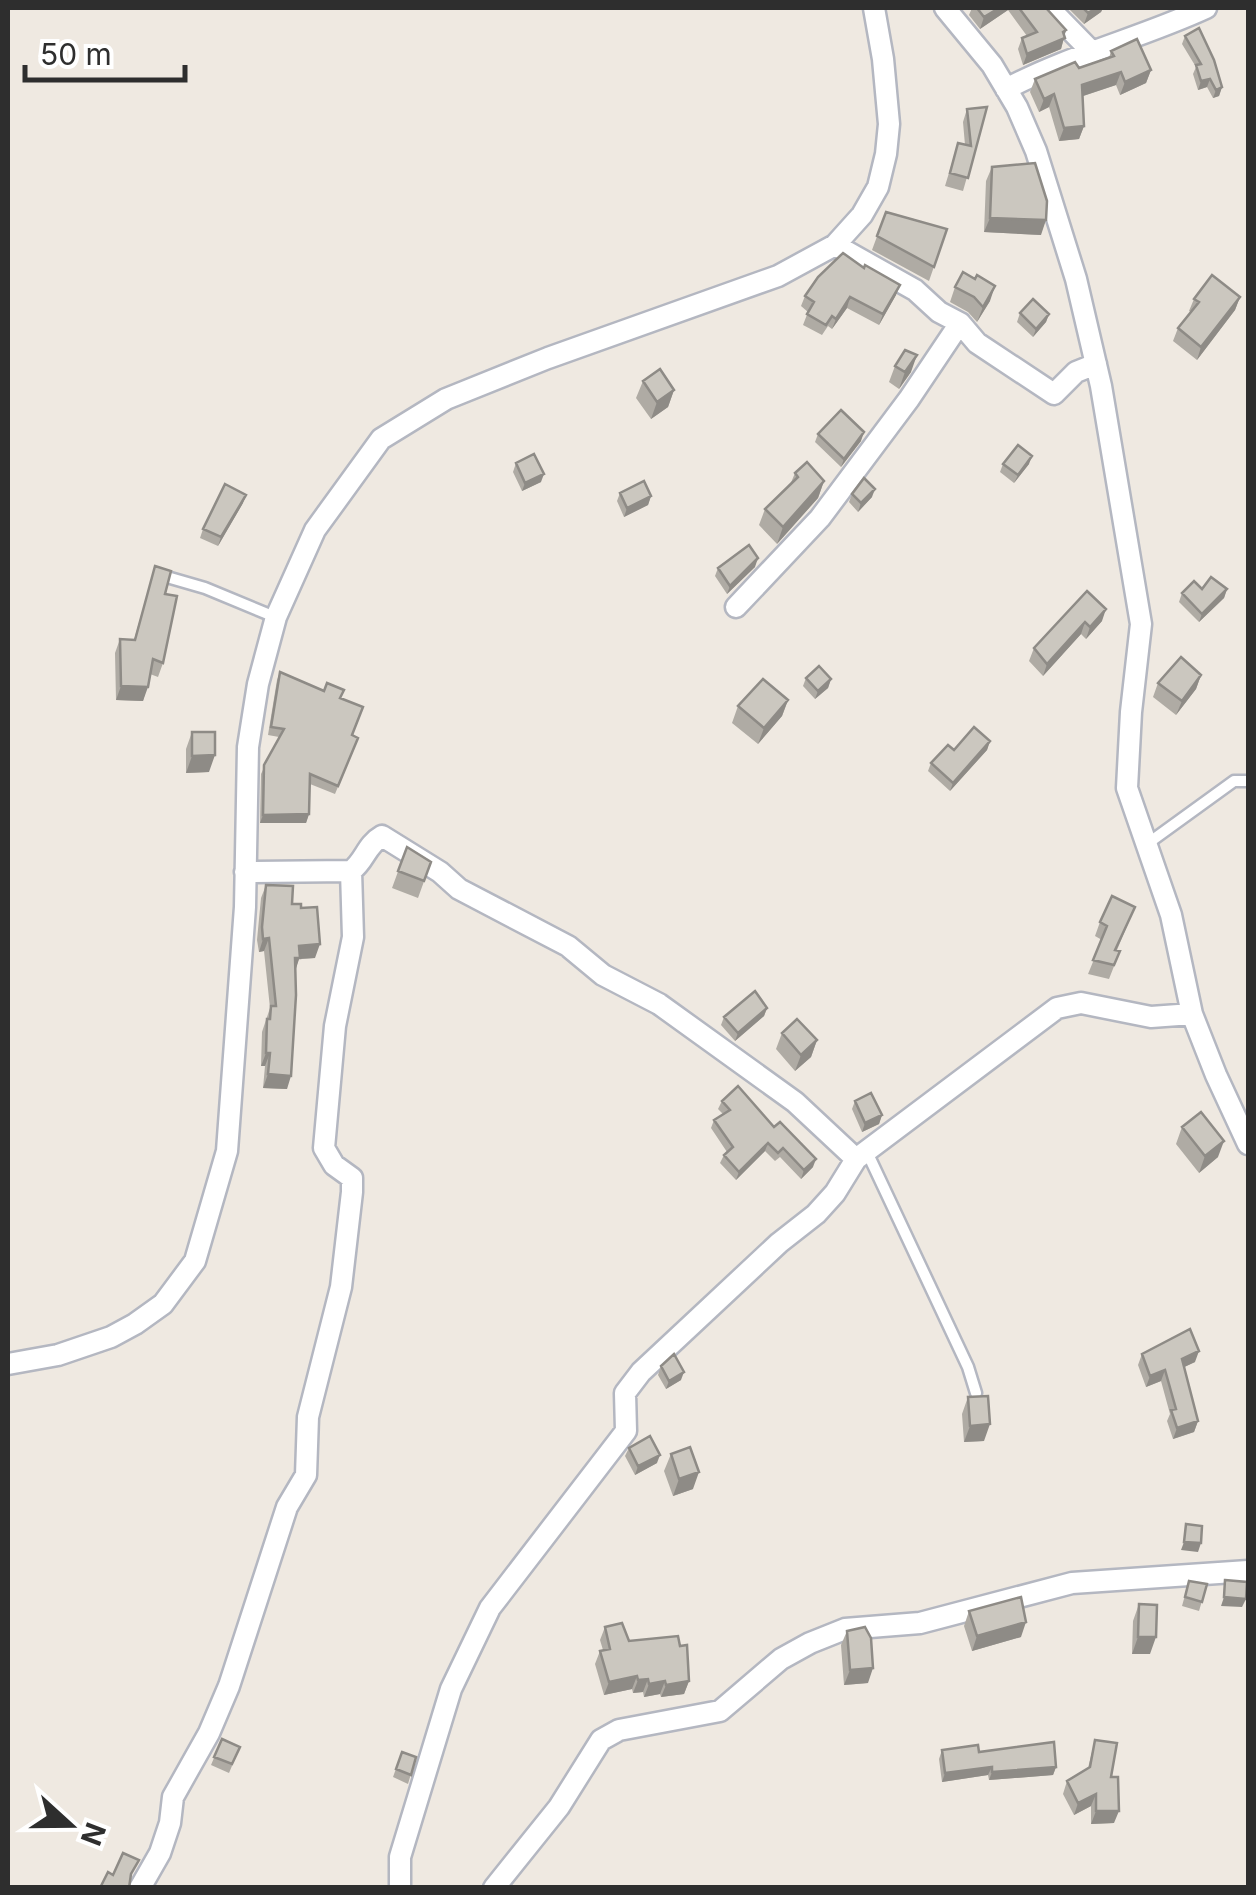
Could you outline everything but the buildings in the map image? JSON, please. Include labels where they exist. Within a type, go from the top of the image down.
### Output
[{"type":"street","points":[[8,1364],[58,1355],[111,1337],[135,1324],[163,1304],[194,1261],[227,1151],[235,1070],[248,746],[258,684],[276,617],[315,530],[381,439],[446,398],[778,276],[835,245],[862,215],[878,188],[886,154],[890,124],[874,8]]},
{"type":"street","points":[[944,8],[992,65],[1006,89],[1042,170],[1076,278],[1096,364],[1141,624],[1127,788],[1171,915],[1192,1014],[1248,1144]]},
{"type":"street","points":[[1049,8],[1092,53]]},
{"type":"street","points":[[1006,89],[1044,68],[1158,30],[1206,8]]},
{"type":"street","points":[[835,245],[915,290],[939,312],[960,323],[977,344],[1054,394],[1076,372],[1096,364]]},
{"type":"street","points":[[736,607],[820,518],[960,323]]},
{"type":"street","points":[[245,872],[351,872],[362,863],[369,845],[382,836],[440,872],[458,890],[568,946],[604,975],[659,1004],[861,1155]]},
{"type":"street","points":[[140,1888],[160,1853],[178,1786],[222,1702],[287,1507],[306,1475],[308,1418],[341,1287],[352,1192],[352,1178],[334,1166],[324,1148],[336,1026],[353,937],[351,872]]},
{"type":"street","points":[[400,1888],[400,1857],[451,1688],[490,1608],[626,1432],[625,1393],[641,1372],[778,1243],[816,1214],[861,1155],[1057,1008],[1080,1004],[1151,1017],[1192,1014]]},
{"type":"street","points":[[494,1888],[559,1807],[602,1740],[619,1730],[720,1712],[781,1659],[845,1629],[920,1623],[1072,1583],[1248,1571]]},
{"type":"lane","points":[[155,574],[205,588],[276,617]]},
{"type":"lane","points":[[1146,844],[1234,780],[1248,781]]},
{"type":"lane","points":[[861,1155],[968,1367],[976,1392]]}]
